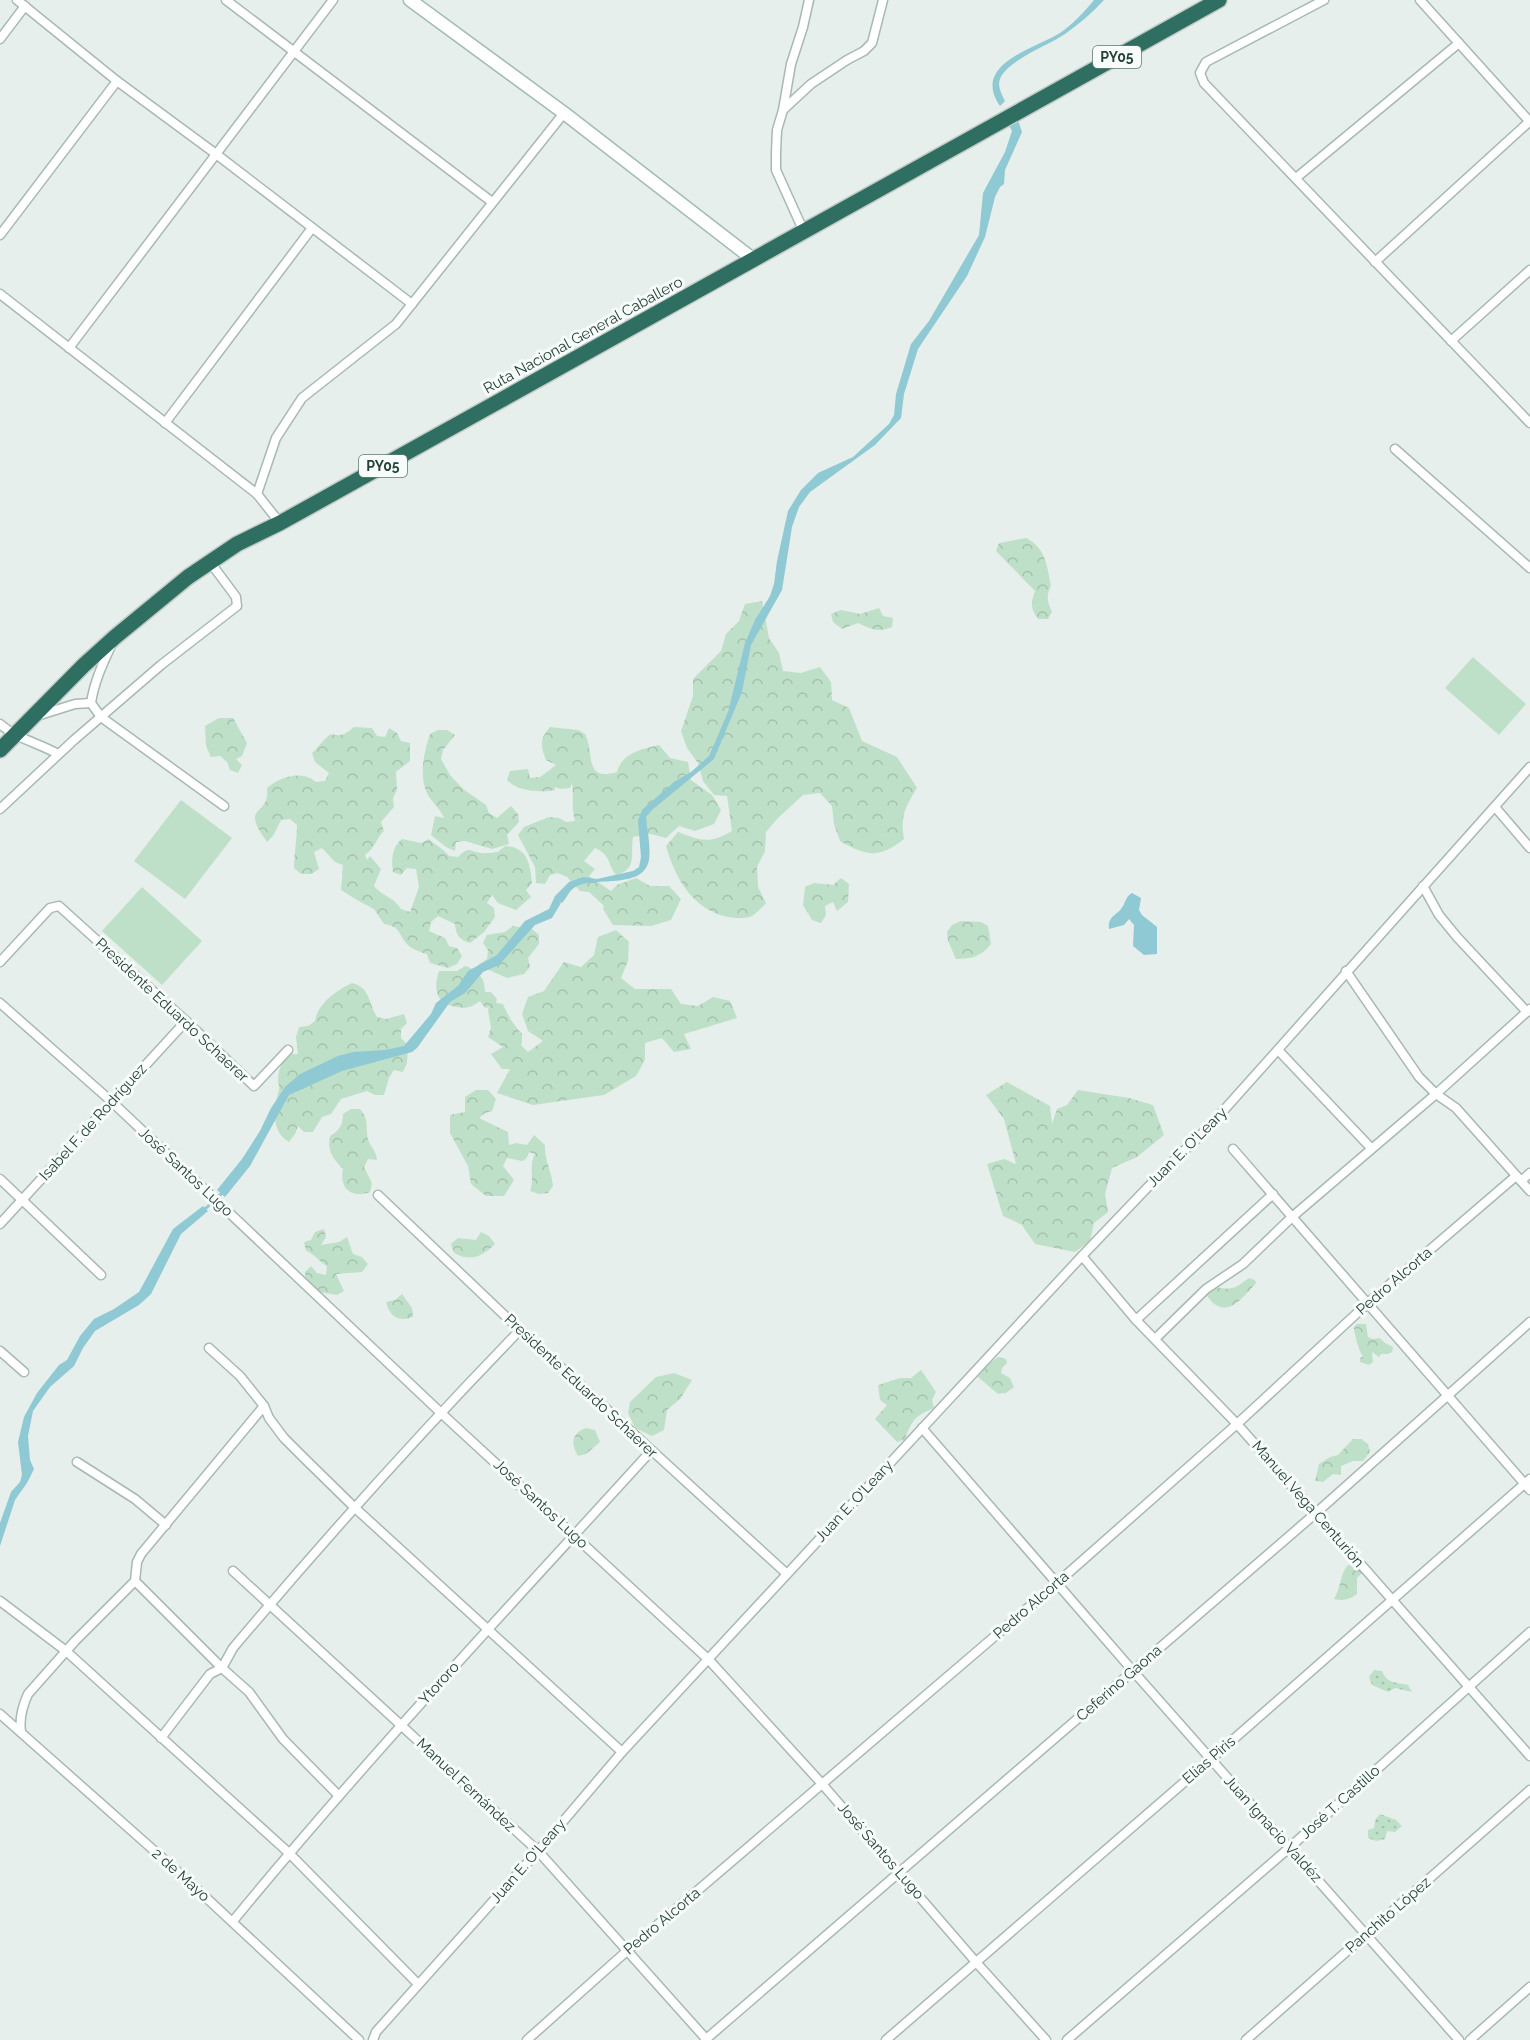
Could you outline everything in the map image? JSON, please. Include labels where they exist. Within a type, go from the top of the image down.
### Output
[{"type":"highway","name":"Ruta Nacional General Caballero","points":[[0,750],[115,637],[188,576],[237,544],[280,523],[1219,0]]},
{"type":"street","points":[[0,39],[23,4],[33,0]]},
{"type":"street","points":[[226,0],[492,202]]},
{"type":"street","points":[[69,348],[333,0]]},
{"type":"street","points":[[410,0],[564,113],[754,260]]},
{"type":"street","points":[[804,232],[776,170],[777,130],[791,64],[809,0]]},
{"type":"street","points":[[783,110],[812,84],[864,51],[872,43],[883,0]]},
{"type":"street","points":[[1324,0],[1312,3],[1206,62],[1200,73],[1204,83],[1530,422]]},
{"type":"street","points":[[1375,262],[1530,121],[1420,0]]},
{"type":"street","points":[[23,4],[117,81],[412,304]]},
{"type":"street","points":[[1296,178],[1459,43]]},
{"type":"street","points":[[0,235],[117,81]]},
{"type":"street","points":[[257,494],[276,438],[302,398],[396,324],[564,113]]},
{"type":"street","points":[[165,423],[312,228]]},
{"type":"street","points":[[1451,341],[1530,270]]},
{"type":"street","points":[[0,294],[257,494],[280,523]]},
{"type":"street","points":[[1395,449],[1530,568]]},
{"type":"street","points":[[0,809],[58,754],[160,665],[237,606],[236,597],[210,562]]},
{"type":"street","points":[[91,704],[99,671],[115,637]]},
{"type":"street","points":[[30,719],[75,704],[91,704]]},
{"type":"street","points":[[91,704],[101,717],[224,806]]},
{"type":"street","points":[[0,724],[13,735],[58,754]]},
{"type":"street","name":"Juan E. O'Leary","points":[[373,2040],[376,2032],[538,1851],[622,1752],[1082,1256],[1167,1167],[1207,1129],[1530,767]]},
{"type":"street","points":[[1495,807],[1530,848]]},
{"type":"street","points":[[1155,1339],[1206,1289],[1243,1263],[1292,1217],[1436,1094],[1528,1010],[1457,937],[1439,915],[1423,886]]},
{"type":"street","name":"Presidente Eduardo Schaerer","points":[[0,962],[50,908],[59,906],[254,1086],[288,1050]]},
{"type":"street","points":[[1346,972],[1419,1077],[1436,1094],[1456,1108],[1530,1191]]},
{"type":"street","name":"José Santos Lugo","points":[[0,1003],[111,1101],[440,1412],[709,1660],[823,1785],[1046,2040]]},
{"type":"street","name":"Isabel F. de Rodríguez","points":[[0,1224],[186,1021]]},
{"type":"street","points":[[1278,1050],[1371,1148]]},
{"type":"street","points":[[1233,1149],[1528,1484]]},
{"type":"street","name":"Pedro Alcorta","points":[[527,2040],[628,1950],[1057,1583],[1237,1424],[1368,1303],[1516,1176],[1521,1181],[1530,1173]]},
{"type":"street","points":[[0,1179],[101,1275]]},
{"type":"street","points":[[1136,1320],[1273,1194]]},
{"type":"street","name":"Presidente Eduardo Schaerer","points":[[378,1195],[520,1330],[787,1574]]},
{"type":"street","name":"Manuel Vega Centurión","points":[[1082,1256],[1136,1320],[1237,1424],[1530,1756]]},
{"type":"street","name":"Ceferino Gaona","points":[[706,2040],[1316,1513],[1530,1322]]},
{"type":"street","points":[[161,1737],[210,1674],[222,1668],[233,1648],[354,1507],[440,1412],[520,1330]]},
{"type":"street","points":[[209,1348],[240,1376],[264,1406],[269,1418],[284,1438],[354,1507],[622,1752]]},
{"type":"street","points":[[0,1351],[24,1372]]},
{"type":"street","points":[[21,1732],[19,1720],[28,1694],[66,1651],[135,1581],[137,1562],[141,1554],[264,1406]]},
{"type":"street","name":"Juan Ignacio Valdéz","points":[[922,1428],[1133,1671],[1460,2040]]},
{"type":"street","name":"Ytororo","points":[[233,1922],[289,1853],[401,1725],[651,1451]]},
{"type":"street","points":[[77,1462],[135,1499],[166,1525]]},
{"type":"street","name":"Elías Piris","points":[[886,2040],[1528,1484]]},
{"type":"street","name":"Manuel Fernández","points":[[233,1571],[538,1851],[706,2040]]},
{"type":"street","points":[[135,1581],[249,1692],[283,1739],[339,1796]]},
{"type":"street","points":[[0,1601],[66,1651],[289,1853],[418,1984]]},
{"type":"street","name":"José T. Castillo","points":[[1067,2040],[1290,1848],[1530,1632]]},
{"type":"street","name":"2 de Mayo","points":[[0,1714],[233,1922],[359,2040]]},
{"type":"street","name":"Panchito López","points":[[1246,2040],[1530,1790]]},
{"type":"street","points":[[1470,2040],[1530,1987]]},
{"type":"green space","points":[[1026,538],[1042,552],[1047,565],[1051,586],[1048,599],[1052,612],[1048,619],[1038,619],[1032,605],[1035,591],[996,551],[999,543]]},
{"type":"green space","points":[[762,601],[769,638],[779,653],[783,671],[801,673],[820,667],[831,682],[832,700],[849,708],[862,741],[897,757],[917,788],[905,812],[904,839],[887,850],[872,853],[857,850],[840,841],[834,824],[832,806],[820,793],[803,795],[766,832],[765,851],[757,867],[758,887],[766,903],[752,916],[734,918],[716,913],[695,900],[680,881],[666,846],[678,832],[705,840],[717,838],[732,831],[727,796],[714,795],[703,781],[698,763],[687,748],[681,731],[693,696],[693,679],[721,651],[726,634],[739,621],[745,604]]},
{"type":"green space","points":[[879,608],[883,616],[893,618],[892,627],[875,630],[858,623],[842,629],[833,622],[831,614],[841,610],[860,614]]},
{"type":"green space","points":[[1473,657],[1526,704],[1499,735],[1445,688]]},
{"type":"green space","points":[[219,718],[233,718],[247,743],[242,756],[236,759],[242,765],[238,773],[230,770],[227,762],[220,756],[211,757],[206,746],[205,726]]},
{"type":"green space","points":[[354,727],[372,728],[377,736],[385,737],[389,728],[397,733],[401,741],[410,743],[410,761],[396,772],[397,790],[393,798],[394,807],[381,822],[384,831],[365,855],[367,860],[370,856],[381,869],[374,886],[395,901],[401,909],[410,912],[419,887],[416,869],[407,868],[401,875],[393,872],[393,854],[402,839],[421,843],[429,839],[449,856],[458,857],[467,850],[486,853],[498,852],[505,846],[513,847],[523,853],[529,863],[532,883],[526,890],[531,897],[516,910],[498,903],[492,895],[487,903],[494,908],[495,917],[484,932],[470,943],[459,936],[455,924],[438,916],[431,922],[429,931],[445,938],[449,946],[457,948],[462,956],[457,964],[448,968],[430,963],[427,954],[409,946],[397,929],[384,924],[374,909],[341,890],[343,865],[335,862],[322,848],[314,852],[319,869],[311,874],[301,874],[294,868],[297,825],[290,819],[281,820],[273,836],[267,842],[255,821],[255,815],[265,803],[267,788],[279,780],[298,775],[316,782],[325,781],[329,773],[315,762],[312,753],[331,734],[343,734]]},
{"type":"green space","points":[[550,727],[578,730],[585,734],[592,764],[599,773],[617,772],[623,760],[628,756],[639,750],[659,745],[670,758],[688,762],[691,780],[712,795],[721,810],[714,824],[695,831],[679,826],[666,838],[651,834],[633,837],[632,860],[628,869],[623,872],[616,875],[606,856],[595,848],[584,861],[595,869],[589,876],[611,891],[617,885],[636,878],[650,886],[669,886],[681,899],[671,920],[651,926],[613,925],[603,909],[604,906],[589,892],[580,891],[567,877],[558,873],[550,875],[545,884],[536,883],[535,867],[518,835],[524,827],[549,817],[559,818],[566,822],[575,821],[572,783],[570,788],[555,787],[555,790],[536,791],[517,787],[507,780],[510,771],[528,769],[530,778],[540,777],[556,765],[546,760],[542,746],[544,735]]},
{"type":"green space","points":[[438,730],[447,730],[455,735],[443,750],[441,759],[450,775],[463,789],[486,805],[489,813],[497,818],[511,806],[518,814],[519,822],[507,835],[509,844],[492,849],[465,841],[456,842],[455,851],[431,835],[435,816],[444,818],[425,788],[423,764],[430,734]]},
{"type":"green space","points":[[181,800],[232,838],[185,899],[134,861]]},
{"type":"green space","points":[[841,878],[849,884],[848,902],[837,911],[833,902],[825,906],[826,915],[821,923],[812,920],[803,905],[805,887],[814,883],[833,885]]},
{"type":"green space","points":[[142,887],[202,941],[162,985],[102,931]]},
{"type":"green space","points":[[961,921],[981,922],[988,926],[991,944],[976,956],[956,959],[948,941],[947,932],[952,925]]},
{"type":"green space","points":[[513,926],[532,929],[539,935],[539,944],[528,958],[530,967],[524,974],[507,978],[478,965],[487,959],[488,950],[483,943],[487,935],[505,932]]},
{"type":"green space","points":[[616,930],[629,942],[628,961],[621,978],[635,989],[671,989],[681,1004],[698,1006],[713,997],[730,1001],[737,1018],[684,1034],[691,1049],[674,1052],[662,1038],[645,1043],[645,1060],[636,1076],[604,1095],[533,1105],[497,1093],[510,1069],[502,1069],[491,1054],[503,1047],[488,1037],[491,1028],[489,1007],[485,1008],[480,1001],[464,1008],[444,1003],[438,995],[436,984],[439,971],[457,971],[465,966],[477,972],[484,983],[485,992],[491,992],[497,999],[496,1003],[503,1004],[511,1020],[522,1034],[521,1045],[528,1052],[543,1041],[528,1031],[522,1014],[528,997],[544,991],[564,962],[581,967],[594,955],[598,937]]},
{"type":"green space","points":[[352,983],[366,992],[377,1017],[386,1019],[404,1014],[407,1023],[401,1029],[401,1038],[408,1045],[407,1063],[403,1072],[394,1070],[384,1095],[375,1095],[367,1091],[341,1099],[331,1114],[322,1117],[313,1132],[304,1132],[298,1126],[289,1142],[279,1132],[275,1119],[279,1088],[278,1076],[281,1066],[289,1054],[298,1054],[296,1037],[299,1027],[308,1026],[315,1021],[324,1003],[334,993]]},
{"type":"green space","points":[[1007,1082],[1050,1106],[1052,1124],[1057,1109],[1067,1105],[1078,1090],[1129,1098],[1153,1105],[1164,1135],[1137,1157],[1112,1168],[1105,1194],[1108,1212],[1094,1223],[1090,1241],[1075,1252],[1035,1244],[1022,1225],[1003,1216],[987,1164],[1004,1159],[1016,1164],[1004,1119],[986,1095]]},
{"type":"green space","points":[[476,1090],[488,1090],[496,1099],[492,1111],[479,1118],[508,1132],[509,1145],[516,1143],[527,1145],[534,1135],[545,1145],[553,1186],[548,1193],[539,1194],[530,1191],[535,1154],[529,1152],[526,1159],[522,1161],[507,1158],[503,1166],[514,1180],[504,1196],[486,1196],[471,1184],[468,1166],[450,1133],[450,1115],[465,1112],[465,1097]]},
{"type":"green space","points":[[351,1109],[360,1109],[363,1114],[369,1142],[377,1160],[368,1159],[364,1167],[372,1183],[370,1192],[363,1194],[352,1193],[345,1186],[342,1176],[343,1169],[334,1158],[329,1146],[330,1136],[340,1127],[343,1114]]},
{"type":"green space","points":[[324,1229],[326,1237],[321,1245],[339,1242],[347,1237],[353,1254],[362,1257],[368,1264],[362,1272],[336,1274],[344,1291],[337,1295],[319,1292],[305,1282],[305,1272],[311,1266],[317,1273],[326,1275],[327,1266],[306,1251],[304,1242],[311,1240],[315,1232]]},
{"type":"green space","points":[[481,1232],[489,1236],[495,1244],[476,1257],[465,1257],[454,1253],[451,1244],[458,1238],[476,1240]]},
{"type":"green space","points":[[1249,1278],[1255,1280],[1256,1283],[1232,1306],[1219,1307],[1206,1294],[1213,1288],[1234,1287]]},
{"type":"green space","points":[[402,1294],[412,1308],[413,1317],[403,1319],[395,1317],[388,1307],[386,1302],[395,1300]]},
{"type":"green space","points":[[1357,1324],[1366,1324],[1368,1337],[1380,1338],[1393,1347],[1392,1352],[1381,1354],[1379,1357],[1372,1352],[1373,1362],[1369,1365],[1360,1362],[1363,1356],[1355,1334],[1354,1327]]},
{"type":"green space","points":[[998,1357],[1006,1359],[1007,1363],[1001,1373],[1010,1378],[1014,1387],[1006,1393],[998,1394],[978,1377],[979,1370]]},
{"type":"green space","points":[[921,1370],[936,1392],[932,1400],[934,1408],[918,1416],[905,1439],[897,1442],[875,1419],[887,1405],[880,1400],[878,1385],[900,1378],[911,1378]]},
{"type":"green space","points":[[674,1373],[692,1380],[680,1399],[667,1410],[664,1430],[652,1436],[635,1428],[628,1413],[630,1402],[656,1377]]},
{"type":"green space","points":[[586,1428],[595,1430],[600,1442],[586,1454],[578,1456],[573,1443],[574,1439],[581,1430]]},
{"type":"green space","points":[[1353,1439],[1361,1439],[1368,1444],[1370,1452],[1363,1461],[1353,1461],[1341,1466],[1341,1475],[1333,1474],[1323,1482],[1315,1481],[1319,1464],[1338,1455]]},
{"type":"green space","points":[[1348,1565],[1357,1566],[1363,1572],[1357,1578],[1357,1594],[1346,1600],[1334,1599],[1343,1573]]},
{"type":"green space","points":[[1374,1670],[1382,1671],[1392,1682],[1408,1685],[1412,1692],[1395,1688],[1388,1692],[1372,1685],[1369,1677]]},
{"type":"green space","points":[[1380,1814],[1396,1820],[1402,1826],[1395,1832],[1387,1831],[1385,1839],[1376,1841],[1368,1838],[1368,1830],[1374,1828],[1375,1820]]},
{"type":"water","points":[[1094,0],[1104,0],[1065,34],[1019,60],[1004,72],[999,85],[1005,101],[1000,106],[993,91],[993,79],[999,69],[1022,52],[1065,30]]},
{"type":"water","points":[[1018,120],[1022,132],[1005,170],[1004,184],[995,197],[985,237],[967,276],[918,349],[904,394],[901,418],[875,445],[810,492],[799,507],[792,527],[782,590],[751,645],[742,692],[714,759],[646,817],[649,860],[645,870],[627,879],[592,882],[572,889],[562,903],[559,901],[561,903],[552,918],[535,925],[499,965],[483,972],[465,993],[450,1002],[412,1052],[342,1071],[289,1095],[250,1166],[225,1197],[217,1190],[242,1159],[285,1087],[300,1074],[338,1056],[404,1046],[431,1014],[436,1003],[458,986],[468,971],[497,955],[525,921],[549,909],[555,896],[569,882],[583,877],[597,879],[633,871],[639,867],[641,857],[638,821],[642,810],[709,756],[728,712],[745,643],[774,584],[788,511],[801,490],[818,473],[853,457],[889,424],[894,415],[896,394],[911,344],[929,321],[979,235],[983,193],[1005,152],[1012,131],[1009,125]]},
{"type":"water","points":[[1132,893],[1141,898],[1139,910],[1142,915],[1157,927],[1157,954],[1144,955],[1133,946],[1134,925],[1129,919],[1124,925],[1109,929],[1111,920]]},
{"type":"water","points":[[203,1206],[208,1211],[181,1234],[151,1294],[139,1305],[95,1331],[74,1366],[50,1387],[33,1411],[28,1436],[30,1460],[34,1469],[15,1500],[0,1546],[0,1523],[11,1492],[20,1482],[22,1475],[18,1442],[24,1417],[37,1393],[59,1365],[67,1360],[80,1336],[94,1319],[139,1292],[173,1229]]},
{"type":"waterway","points":[[203,1211],[222,1193]]}]
